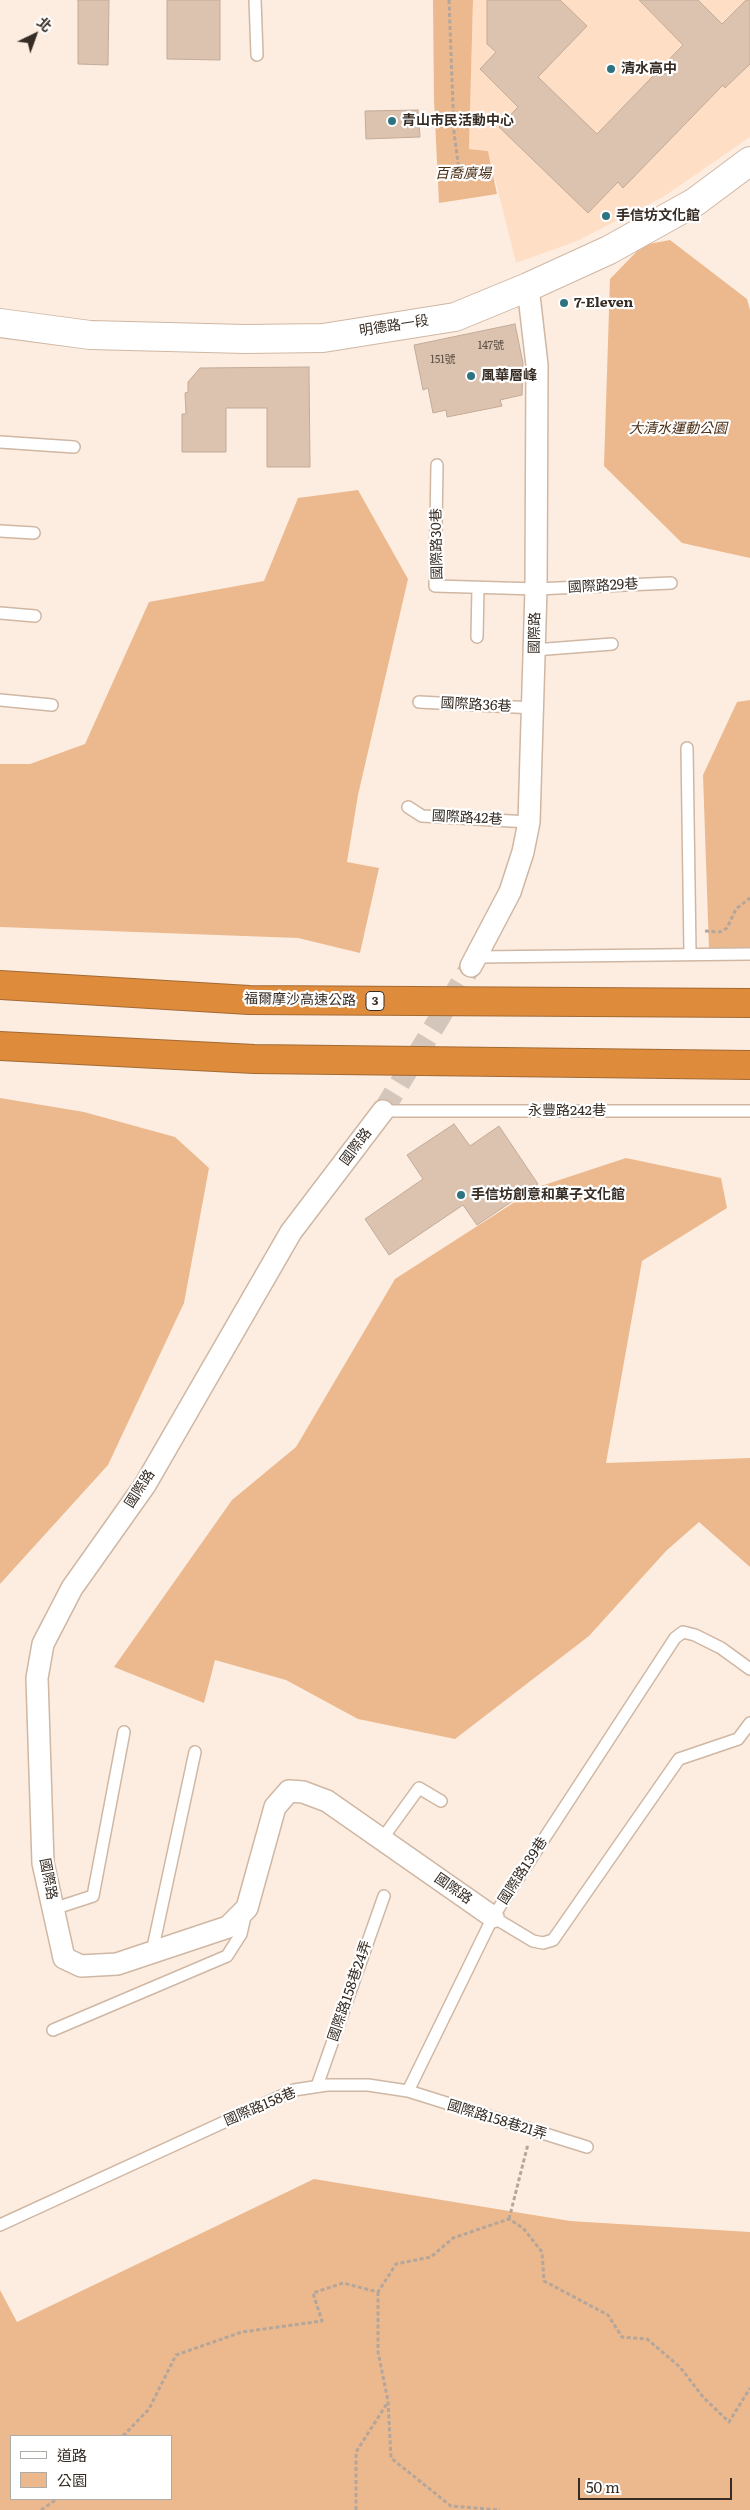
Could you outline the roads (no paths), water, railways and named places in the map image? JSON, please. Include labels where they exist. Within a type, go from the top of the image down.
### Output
[{"type":"highway","name":"福爾摩沙高速公路","points":[[0,985],[249,1000],[750,1003]]},
{"type":"highway","points":[[0,1046],[254,1060],[750,1065]]},
{"type":"street","name":"明德路一段","points":[[0,323],[90,335],[245,339],[323,338],[455,317],[528,288],[608,250],[695,202],[750,161]]},
{"type":"street","name":"國際路","points":[[474,961],[510,892],[523,852],[529,822],[534,708],[537,365],[528,288]]},
{"type":"street","name":"國際路","points":[[383,1110],[291,1232],[144,1485],[72,1588],[43,1644],[37,1678],[43,1855],[64,1958],[81,1966],[117,1964],[228,1927],[246,1908],[275,1808],[289,1791],[303,1792],[327,1801],[493,1917]]},
{"type":"lane","points":[[255,0],[257,55]]},
{"type":"lane","points":[[0,442],[74,447]]},
{"type":"lane","name":"國際路30巷","points":[[437,465],[434,586],[536,589]]},
{"type":"lane","points":[[0,530],[34,533]]},
{"type":"lane","name":"國際路29巷","points":[[536,589],[671,583]]},
{"type":"lane","points":[[477,637],[478,588]]},
{"type":"lane","points":[[0,612],[36,616]]},
{"type":"lane","points":[[534,650],[612,644]]},
{"type":"lane","points":[[0,700],[52,706]]},
{"type":"lane","name":"國際路36巷","points":[[419,702],[534,708]]},
{"type":"lane","points":[[687,748],[690,953]]},
{"type":"lane","name":"國際路42巷","points":[[408,807],[422,816],[529,822]]},
{"type":"lane","points":[[474,961],[690,953],[750,954]]},
{"type":"lane","name":"永豐路242巷","points":[[383,1110],[750,1111]]},
{"type":"lane","name":"國際路139巷","points":[[750,1669],[721,1648],[695,1635],[683,1632],[675,1638],[493,1917],[533,1941],[543,1943],[553,1940],[679,1758],[738,1739],[750,1723]]},
{"type":"lane","name":"國際路","points":[[54,1910],[93,1896],[124,1732]]},
{"type":"lane","points":[[152,1952],[195,1752]]},
{"type":"lane","points":[[382,1839],[419,1788],[441,1801]]},
{"type":"lane","name":"國際路158巷24弄","points":[[317,2086],[384,1896]]},
{"type":"lane","name":"國際路","points":[[53,2030],[227,1956],[241,1934],[246,1908]]},
{"type":"lane","points":[[408,2091],[493,1917]]},
{"type":"lane","name":"國際路158巷","points":[[0,2225],[294,2090],[317,2086],[368,2085],[408,2091]]},
{"type":"lane","name":"國際路158巷21弄","points":[[408,2091],[587,2147]]},
{"type":"tunnel","points":[[383,1111],[471,966]]},
{"type":"place","name":"清水高中","points":[[611,69]]},
{"type":"place","name":"青山市民活動中心","points":[[392,121]]},
{"type":"place","name":"手信坊文化館","points":[[606,216]]},
{"type":"place","name":"7-Eleven","points":[[564,303]]},
{"type":"place","name":"風華層峰","points":[[471,376]]},
{"type":"place","name":"手信坊創意和菓子文化館","points":[[461,1195]]},
{"type":"park label","name":"百喬廣場","points":[[463,174]]},
{"type":"park label","name":"大清水運動公園","points":[[678,429]]}]
